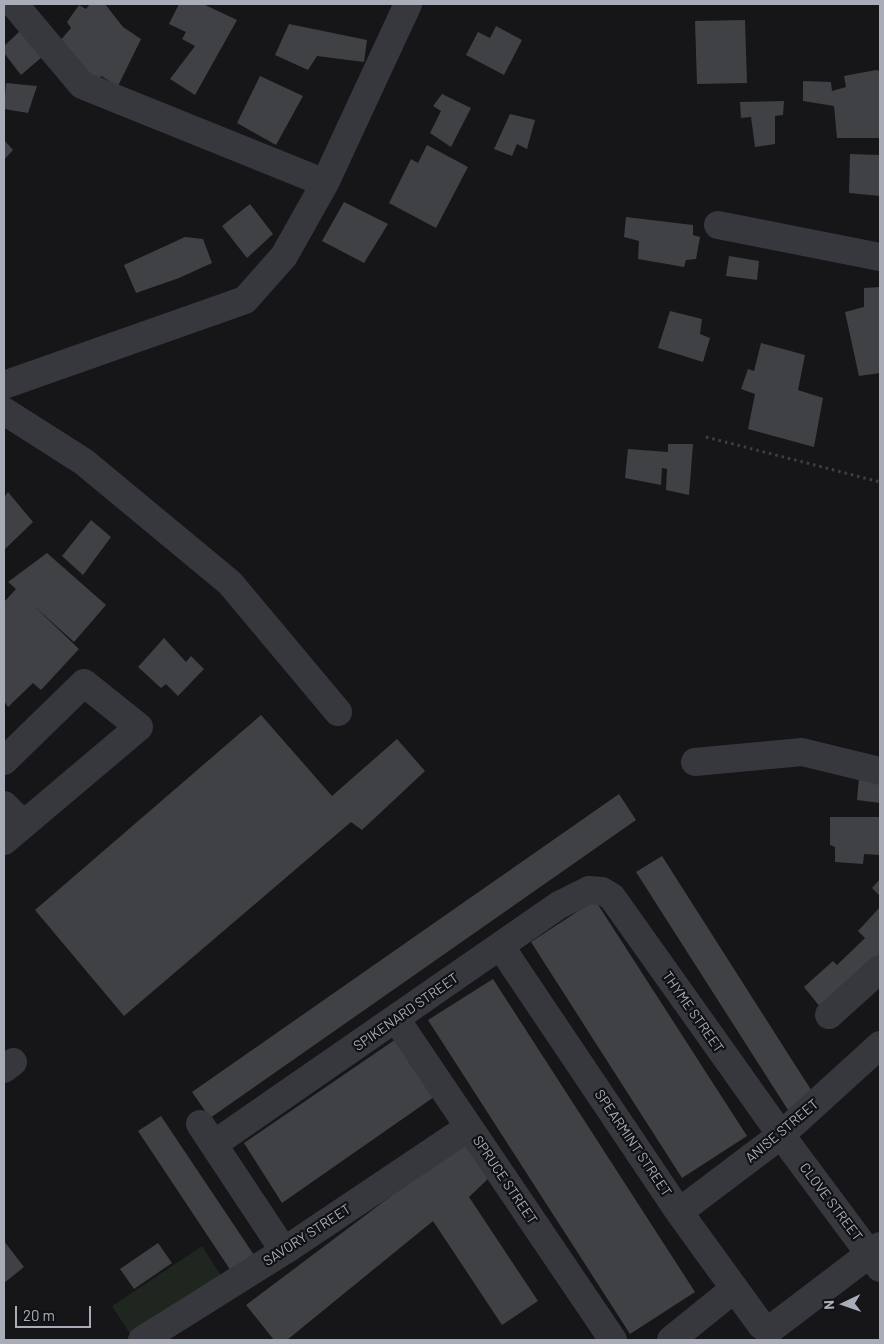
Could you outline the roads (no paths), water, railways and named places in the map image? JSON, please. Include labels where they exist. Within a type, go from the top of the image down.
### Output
[{"type":"street","points":[[14,4],[82,85],[325,183]]},
{"type":"street","points":[[4,385],[245,300],[284,256],[325,183],[408,4]]},
{"type":"street","points":[[718,225],[880,257]]},
{"type":"street","points":[[4,411],[84,462],[230,583],[338,712]]},
{"type":"street","points":[[4,761],[84,683],[139,727],[14,833],[4,806]]},
{"type":"street","points":[[695,762],[802,752],[880,771]]},
{"type":"street","name":"SPIKENARD STREET","points":[[284,1251],[207,1134],[396,1019],[560,904],[589,890],[602,891]]},
{"type":"street","name":"THYME STREET","points":[[602,891],[612,897],[780,1136]]},
{"type":"street","name":"SPEARMINT STREET","points":[[501,947],[679,1212],[761,1325],[766,1329],[772,1328],[877,1256]]},
{"type":"street","points":[[829,1016],[880,968]]},
{"type":"street","name":"SPRUCE STREET","points":[[396,1019],[613,1340]]},
{"type":"street","name":"ANISE STREET","points":[[679,1212],[780,1136],[880,1045]]},
{"type":"street","name":"SAVORY STREET","points":[[142,1340],[284,1251],[469,1127]]},
{"type":"street","name":"CLOVE STREET","points":[[780,1136],[877,1256]]},
{"type":"street","points":[[671,1340],[734,1289]]}]
